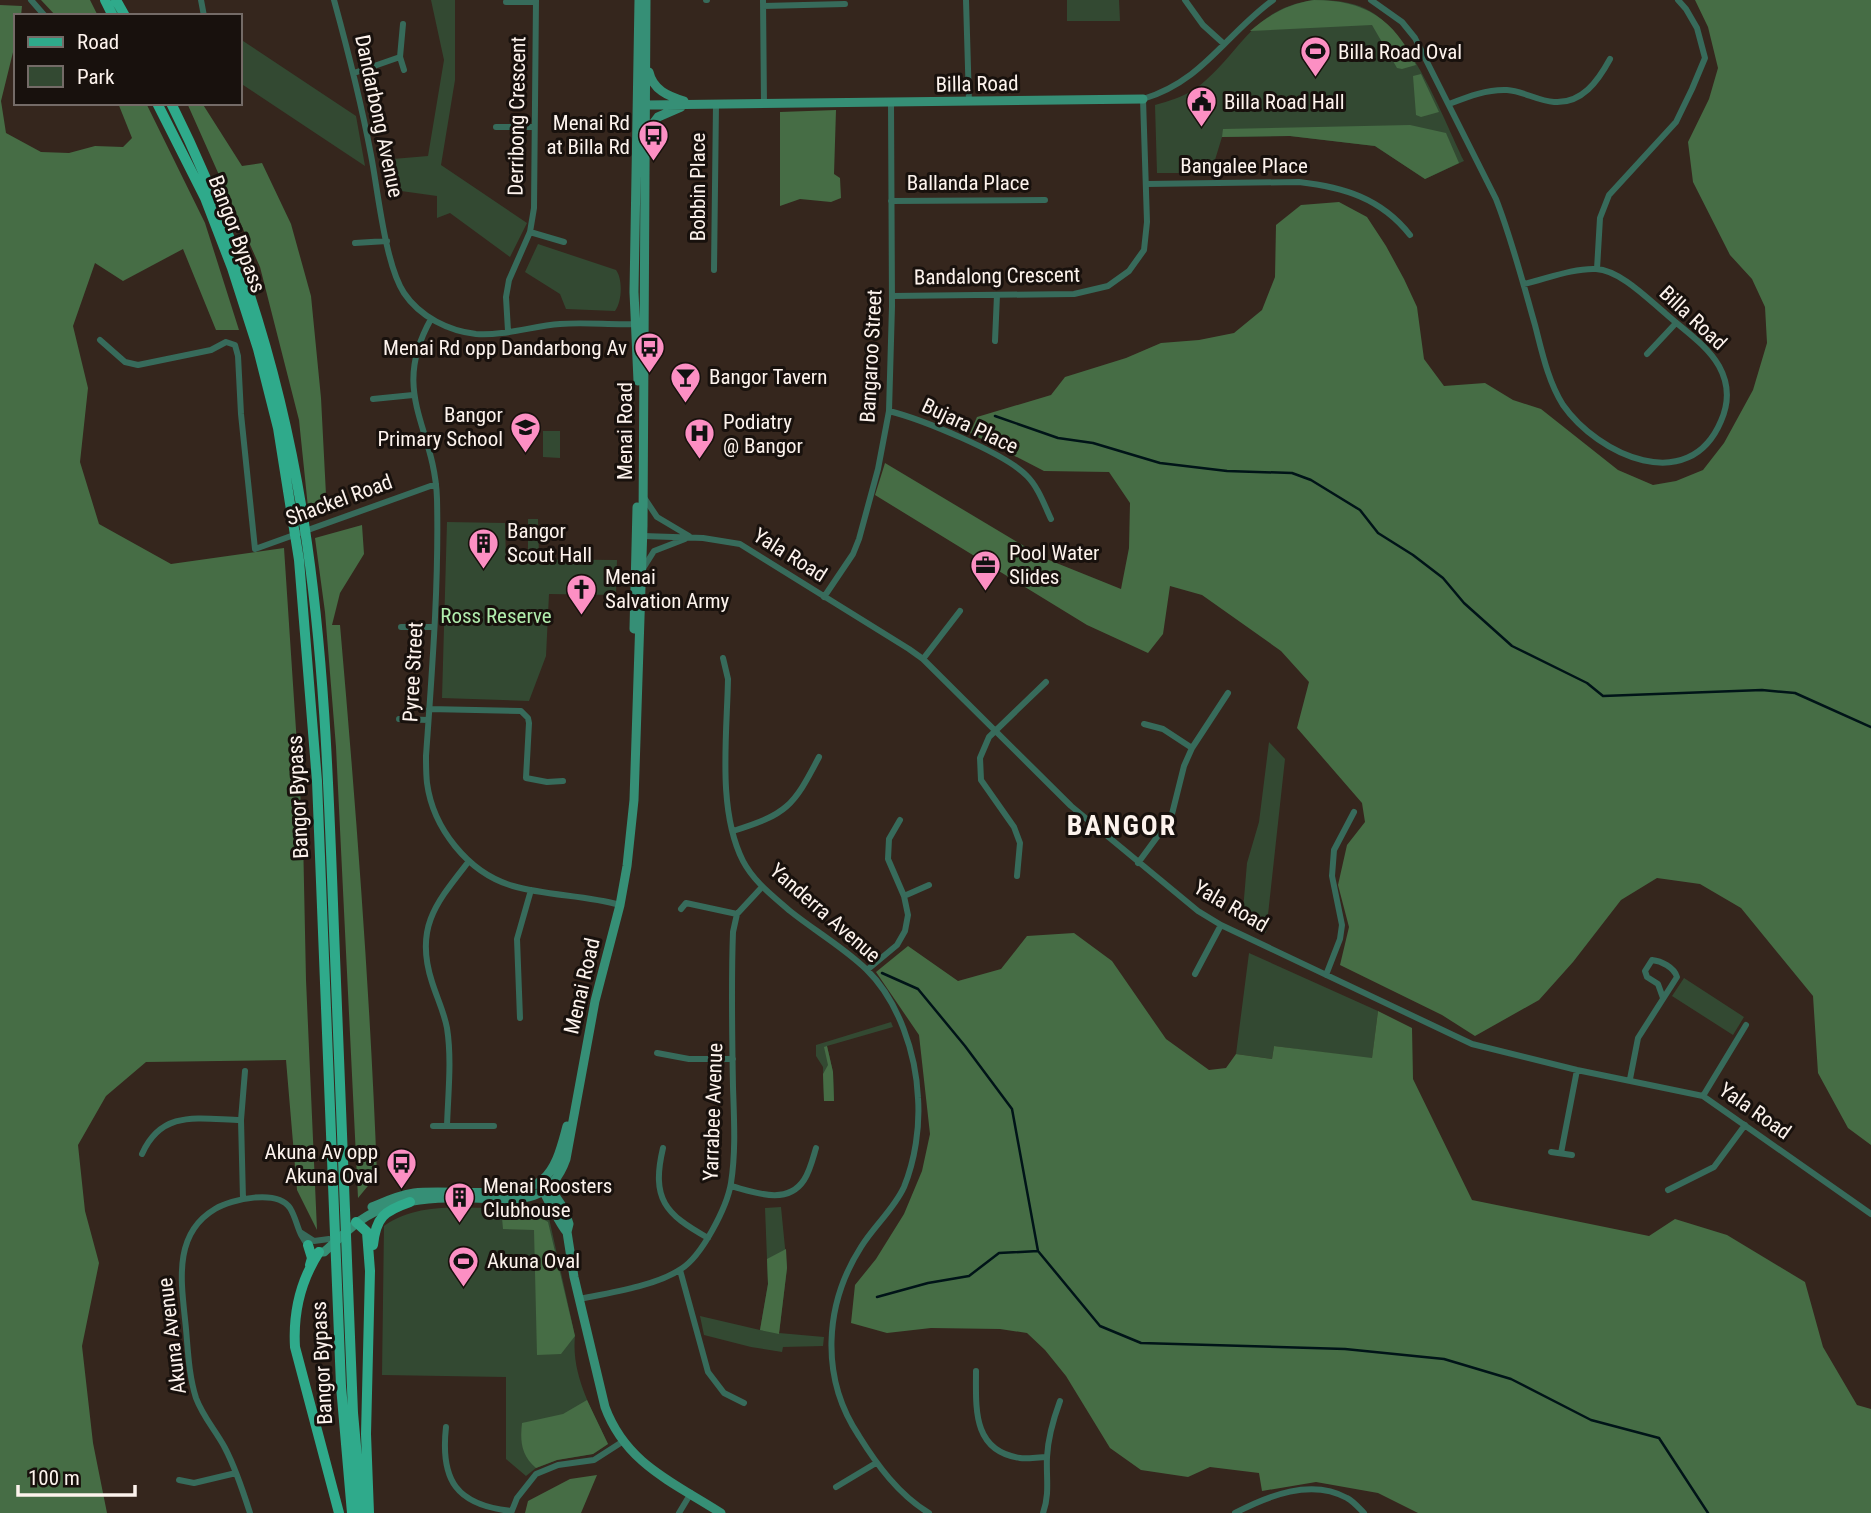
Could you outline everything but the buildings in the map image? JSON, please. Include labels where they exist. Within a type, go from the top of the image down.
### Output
[{"type":"main road","name":"Menai Road","points":[[544,1185],[558,1176],[566,1159],[595,1002],[620,905],[631,832],[642,571],[639,537],[642,489],[636,142],[639,0]]},
{"type":"main road","name":"Menai Road","points":[[636,757],[639,324],[646,134],[646,0]]},
{"type":"main road","points":[[646,42],[650,77],[658,89],[673,97],[704,104]]},
{"type":"main road","name":"Menai Road","points":[[638,74],[639,95],[646,105]]},
{"type":"main road","name":"Billa Road","points":[[646,105],[1143,99]]},
{"type":"main road","points":[[646,134],[651,123],[663,114],[684,106],[704,104]]},
{"type":"main road","name":"Bangor Bypass","points":[[158,105],[205,198],[232,268],[258,349],[299,523]]},
{"type":"main road","name":"Bangor Bypass","points":[[172,105],[203,167],[237,253],[267,348],[287,434],[304,559],[324,723],[353,1413],[362,1513]]},
{"type":"main road","name":"Menai Road","points":[[636,142],[639,116],[646,105]]},
{"type":"main road","name":"Bangor Bypass","points":[[304,559],[317,781],[341,1386],[352,1513]]},
{"type":"main road","points":[[323,1246],[355,1220],[384,1208],[410,1202],[466,1198],[526,1198],[544,1185]]},
{"type":"main road","points":[[309,1269],[323,1246],[355,1220],[384,1202],[410,1194],[512,1191],[544,1185]]},
{"type":"main road","points":[[544,1185],[567,1216],[567,1232],[579,1299],[605,1407],[622,1442],[641,1461],[721,1513]]},
{"type":"main road","points":[[370,1271],[374,1234],[379,1220],[388,1211],[410,1202]]},
{"type":"main road","points":[[355,1220],[365,1228],[368,1235],[370,1271],[366,1434],[369,1513]]},
{"type":"main road","points":[[308,1245],[312,1258],[297,1309],[295,1347],[339,1513]]},
{"type":"street","points":[[31,0],[43,14]]},
{"type":"street","name":"Dandarbong Avenue","points":[[334,0],[355,72],[387,241],[396,275],[415,307],[431,319],[451,328],[477,334],[562,324],[639,324]]},
{"type":"street","points":[[966,0],[969,102]]},
{"type":"street","points":[[1185,0],[1203,25],[1224,44]]},
{"type":"street","name":"Billa Road","points":[[1143,99],[1171,89],[1190,77],[1251,16],[1273,0]]},
{"type":"street","name":"Billa Road","points":[[1371,0],[1402,22],[1415,38],[1496,199],[1507,226],[1545,362],[1556,393],[1565,407],[1585,428],[1620,453],[1653,464],[1676,461],[1696,454],[1714,437],[1727,407],[1727,385],[1719,365],[1706,349],[1634,287],[1615,275],[1597,269]]},
{"type":"street","points":[[1524,284],[1597,269],[1600,218],[1609,195],[1676,121],[1704,58],[1698,28],[1678,0]]},
{"type":"street","points":[[506,2],[536,1]]},
{"type":"street","name":"Derribong Crescent","points":[[508,331],[506,297],[509,280],[530,232],[535,188],[536,1]]},
{"type":"street","points":[[764,104],[763,3],[845,4]]},
{"type":"street","points":[[402,24],[400,57],[404,70]]},
{"type":"street","points":[[355,72],[400,57]]},
{"type":"street","points":[[1449,104],[1483,92],[1507,90],[1554,102],[1576,98],[1596,84],[1611,60]]},
{"type":"street","name":"Bandalong Crescent","points":[[892,296],[1074,295],[1108,286],[1129,271],[1144,250],[1147,222],[1143,99]]},
{"type":"street","name":"Bangaroo Street","points":[[824,597],[853,554],[859,539],[889,411],[892,296],[891,103]]},
{"type":"street","name":"Bobbin Place","points":[[715,270],[716,104]]},
{"type":"street","points":[[496,127],[534,127]]},
{"type":"street","name":"Bangalee Place","points":[[1146,184],[1299,182],[1323,185],[1353,192],[1376,203],[1394,216],[1410,235]]},
{"type":"street","name":"Ballanda Place","points":[[891,201],[1045,200]]},
{"type":"street","points":[[530,232],[564,242]]},
{"type":"street","points":[[355,243],[387,241]]},
{"type":"street","points":[[995,341],[996,295]]},
{"type":"street","name":"Pyree Street","points":[[431,319],[416,354],[413,395],[436,484],[427,782],[432,806],[441,827],[455,847],[489,875],[510,885],[531,890],[620,905]]},
{"type":"street","points":[[1647,354],[1676,323]]},
{"type":"street","name":"Shackel Road","points":[[100,341],[125,362],[138,365],[211,349],[226,342],[234,345],[238,356],[241,414],[255,549],[436,484]]},
{"type":"street","points":[[373,399],[413,395]]},
{"type":"street","name":"Bujara Place","points":[[889,411],[914,417],[1011,463],[1034,484],[1051,519]]},
{"type":"street","points":[[642,489],[645,500],[657,517],[691,537]]},
{"type":"street","name":"Yala Road","points":[[639,537],[691,537],[740,544],[923,659],[1071,806],[1198,911],[1222,925],[1472,1044],[1577,1070],[1703,1096],[1871,1214]]},
{"type":"street","points":[[642,571],[654,551],[691,537]]},
{"type":"street","points":[[923,659],[960,611]]},
{"type":"street","points":[[401,626],[433,627]]},
{"type":"street","name":"Yanderra Avenue","points":[[723,658],[728,679],[728,810],[743,861],[762,887],[867,970],[887,996],[910,1047],[918,1098],[916,1141],[903,1187],[862,1245],[844,1277],[835,1307],[831,1340],[838,1397],[847,1419],[876,1463],[914,1504],[929,1513]]},
{"type":"street","points":[[1017,876],[1020,843],[1014,827],[981,780],[980,758],[989,737],[1046,682]]},
{"type":"street","points":[[1138,863],[1171,818],[1184,766],[1192,748],[1228,693]]},
{"type":"street","points":[[429,709],[521,711],[529,723],[526,778],[547,782],[563,781]]},
{"type":"street","points":[[399,719],[428,720]]},
{"type":"street","points":[[1144,724],[1163,729],[1192,748]]},
{"type":"street","points":[[733,831],[767,820],[786,809],[800,794],[819,757]]},
{"type":"street","points":[[1326,975],[1340,939],[1342,925],[1332,876],[1334,850],[1354,812]]},
{"type":"street","points":[[867,970],[897,946],[905,931],[908,915],[904,896],[888,859],[889,839],[900,820]]},
{"type":"street","points":[[447,1126],[447,1032],[443,1008],[426,964],[425,942],[428,921],[438,901],[469,861]]},
{"type":"street","points":[[904,896],[929,885]]},
{"type":"street","points":[[681,909],[686,903],[737,914],[762,887]]},
{"type":"street","points":[[520,1018],[517,939],[531,890]]},
{"type":"street","name":"Yarrabee Avenue","points":[[579,1299],[644,1285],[680,1270],[696,1256],[708,1238],[731,1186],[734,1149],[732,948],[737,914]]},
{"type":"street","points":[[1195,975],[1222,925]]},
{"type":"street","points":[[1630,1079],[1638,1038],[1674,982],[1676,973],[1651,960],[1645,971],[1647,977],[1658,984],[1663,998]]},
{"type":"street","points":[[1703,1096],[1746,1026]]},
{"type":"street","points":[[657,1053],[689,1059],[733,1059]]},
{"type":"street","points":[[1561,1153],[1577,1070]]},
{"type":"street","points":[[243,1199],[241,1120],[245,1071]]},
{"type":"street","points":[[142,1154],[153,1135],[172,1122],[184,1119],[241,1120]]},
{"type":"street","points":[[1668,1190],[1714,1167],[1745,1125]]},
{"type":"street","points":[[433,1126],[494,1126]]},
{"type":"street","points":[[663,1148],[658,1169],[659,1192],[669,1211],[708,1238]]},
{"type":"street","points":[[731,1186],[781,1196],[793,1191],[804,1180],[816,1148]]},
{"type":"street","points":[[1551,1152],[1572,1155]]},
{"type":"street","name":"Akuna Avenue","points":[[250,1513],[222,1441],[200,1408],[192,1384],[181,1268],[185,1246],[200,1220],[225,1204],[243,1199],[268,1198],[281,1200],[290,1209],[301,1237],[308,1245],[323,1246]]},
{"type":"street","name":"Akuna Avenue","points":[[296,1224],[304,1236],[323,1246]]},
{"type":"street","points":[[680,1270],[708,1371],[724,1393],[744,1403]]},
{"type":"street","points":[[976,1371],[976,1409],[981,1431],[994,1450],[1019,1458],[1047,1457]]},
{"type":"street","points":[[1044,1513],[1049,1499],[1047,1457],[1050,1428],[1060,1401]]},
{"type":"street","points":[[446,1427],[445,1464],[453,1482],[466,1498],[481,1507],[511,1512],[517,1498],[536,1474],[558,1465],[594,1460],[622,1442]]},
{"type":"street","points":[[836,1487],[876,1463]]},
{"type":"street","points":[[180,1480],[194,1483],[236,1473]]},
{"type":"street","points":[[1235,1513],[1273,1494],[1304,1490],[1327,1492],[1348,1498],[1364,1513]]},
{"type":"street","points":[[679,1513],[691,1493]]},
{"type":"green space","points":[[41,0],[90,0],[97,14],[54,14]]},
{"type":"green space","points":[[431,0],[455,0],[455,80],[441,165],[527,223],[510,257],[450,213],[437,218],[437,196],[401,191],[394,193],[384,183],[381,160],[428,156],[444,60]]},
{"type":"green space","points":[[1067,0],[1119,0],[1120,21],[1067,21]]},
{"type":"green space","points":[[1314,0],[1360,6],[1382,20],[1397,36],[1424,76],[1464,161],[1425,179],[1375,146],[1290,136],[1222,137],[1211,173],[1157,173],[1155,105],[1181,97],[1195,89],[1211,76],[1247,35],[1274,13]]},
{"type":"green space","points":[[1314,0],[1348,4],[1376,15],[1398,35],[1416,65],[1397,68],[1372,25],[1250,31],[1280,11]]},
{"type":"green space","points":[[1695,0],[1871,0],[1871,1145],[1848,1128],[1818,1073],[1813,996],[1741,908],[1700,884],[1657,878],[1621,900],[1573,962],[1539,1000],[1475,1036],[1442,1015],[1340,965],[1349,927],[1338,885],[1347,845],[1365,822],[1362,803],[1297,728],[1309,682],[1281,651],[1202,595],[1170,586],[1163,634],[1148,653],[1087,625],[875,495],[885,463],[1044,558],[1121,589],[1129,548],[1130,503],[1109,472],[1044,471],[970,433],[977,417],[1051,395],[1065,377],[1126,358],[1161,343],[1199,340],[1234,333],[1262,310],[1275,277],[1276,225],[1301,205],[1339,202],[1367,217],[1386,246],[1417,307],[1424,359],[1444,386],[1485,383],[1513,400],[1541,409],[1618,470],[1653,485],[1676,481],[1703,470],[1724,443],[1753,390],[1767,343],[1765,307],[1752,279],[1730,255],[1693,182],[1688,142],[1709,99],[1718,68],[1708,27]]},
{"type":"green space","points":[[0,5],[22,6],[21,14],[14,14],[14,48],[1,101],[6,133],[41,152],[69,153],[95,146],[123,147],[132,138],[119,105],[147,105],[205,223],[239,330],[216,330],[183,249],[123,281],[95,263],[73,326],[88,388],[80,462],[99,524],[171,564],[284,548],[303,836],[306,980],[317,1230],[297,1190],[286,1060],[146,1062],[106,1096],[78,1145],[85,1211],[99,1263],[82,1346],[93,1443],[107,1513],[0,1513]]},
{"type":"green space","points":[[242,40],[356,116],[365,166],[242,84]]},
{"type":"green space","points":[[1421,74],[1439,112],[1421,117],[1416,115],[1413,76]]},
{"type":"green space","points":[[188,105],[203,105],[242,166],[262,163],[291,224],[311,296],[321,398],[327,514],[309,517],[299,420],[260,267]]},
{"type":"green space","points":[[836,110],[834,174],[840,178],[841,198],[831,202],[800,199],[780,206],[780,112]]},
{"type":"green space","points":[[1410,125],[1446,133],[1459,163],[1425,179],[1375,146],[1290,136],[1222,137],[1223,129]]},
{"type":"green space","points":[[538,244],[616,270],[621,290],[615,311],[566,309],[560,294],[525,272]]},
{"type":"green space","points":[[543,431],[560,431],[560,458],[543,457]]},
{"type":"green space","points":[[528,519],[538,519],[539,557],[528,557]]},
{"type":"green space","name":"Ross Reserve","points":[[447,522],[505,523],[506,559],[617,560],[616,595],[549,594],[546,656],[529,701],[442,698]]},
{"type":"green space","points":[[362,525],[364,554],[340,593],[332,625],[340,625],[352,762],[374,1106],[377,1175],[358,1198],[336,747],[325,612],[315,538]]},
{"type":"green space","points":[[1269,742],[1285,759],[1266,933],[1242,922],[1247,863],[1259,822]]},
{"type":"green space","points":[[1074,933],[1112,961],[1166,1039],[1209,1070],[1226,1068],[1236,1054],[1272,1059],[1274,1046],[1372,1058],[1378,1011],[1412,1028],[1413,1079],[1472,1200],[1649,1236],[1675,1219],[1727,1235],[1805,1282],[1823,1347],[1857,1405],[1871,1409],[1871,1513],[1418,1513],[1378,1493],[1316,1482],[1262,1491],[1259,1473],[1210,1467],[1188,1477],[1141,1470],[1110,1448],[1066,1376],[1027,1333],[1000,1329],[931,1328],[887,1333],[851,1323],[855,1285],[876,1259],[904,1214],[922,1171],[930,1134],[919,1035],[876,972],[908,946],[958,981],[1001,969],[1027,936]]},
{"type":"green space","points":[[1249,953],[1378,1011],[1372,1059],[1274,1046],[1272,1059],[1236,1054]]},
{"type":"green space","points":[[1684,978],[1744,1017],[1733,1035],[1672,996]]},
{"type":"green space","points":[[891,1022],[893,1027],[827,1046],[833,1072],[834,1101],[824,1101],[823,1067],[816,1056],[816,1045]]},
{"type":"green space","points":[[827,1046],[833,1072],[834,1101],[824,1101],[823,1074],[828,1065],[824,1047]]},
{"type":"green space","points":[[531,1205],[542,1208],[549,1218],[575,1336],[579,1378],[608,1444],[593,1454],[557,1460],[536,1468],[526,1476],[506,1459],[506,1377],[382,1375],[384,1226],[418,1211]]},
{"type":"green space","points":[[781,1207],[787,1268],[779,1333],[824,1337],[823,1346],[783,1347],[782,1352],[704,1335],[700,1316],[760,1330],[768,1284],[765,1208]]},
{"type":"green space","points":[[507,1215],[536,1215],[548,1222],[575,1336],[561,1354],[537,1355],[534,1230],[503,1229],[502,1218]]},
{"type":"green space","points":[[786,1249],[787,1268],[779,1334],[760,1330],[768,1284],[767,1259]]},
{"type":"green space","points":[[587,1400],[608,1444],[593,1454],[557,1460],[536,1468],[527,1458],[523,1447],[522,1423],[563,1414]]},
{"type":"green space","points":[[597,1475],[581,1513],[525,1513],[528,1501],[570,1479]]},
{"type":"waterway","points":[[995,416],[1058,438],[1093,443],[1160,463],[1227,471],[1292,473],[1311,480],[1360,510],[1378,533],[1443,578],[1464,603],[1512,646],[1587,683],[1603,696],[1762,690],[1795,693],[1871,727]]},
{"type":"waterway","points":[[882,973],[918,989],[1012,1109],[1038,1251],[1100,1326],[1141,1343],[1345,1349],[1444,1359],[1511,1379],[1591,1420],[1659,1438],[1708,1513]]},
{"type":"waterway","points":[[877,1297],[928,1283],[969,1276],[999,1253],[1038,1251]]},
{"type":"place","name":"Billa Road Oval","points":[[1315,79]]},
{"type":"place","name":"Billa Road Hall","points":[[1201,129]]},
{"type":"place","name":"Menai Rd at Billa Rd","points":[[653,162]]},
{"type":"place","name":"Menai Rd opp Dandarbong Av","points":[[650,375]]},
{"type":"place","name":"Bangor Tavern","points":[[686,404]]},
{"type":"place","name":"Bangor Primary School","points":[[526,454]]},
{"type":"place","name":"Podiatry @ Bangor","points":[[700,461]]},
{"type":"place","name":"Bangor Scout Hall","points":[[484,570]]},
{"type":"place","name":"Pool Water Slides","points":[[986,592]]},
{"type":"place","name":"Menai Salvation Army","points":[[582,616]]},
{"type":"place","name":"Akuna Av opp Akuna Oval","points":[[401,1191]]},
{"type":"place","name":"Menai Roosters Clubhouse","points":[[460,1225]]},
{"type":"place","name":"Akuna Oval","points":[[464,1288]]},
{"type":"district","name":"BANGOR","points":[[1122,825]]}]
